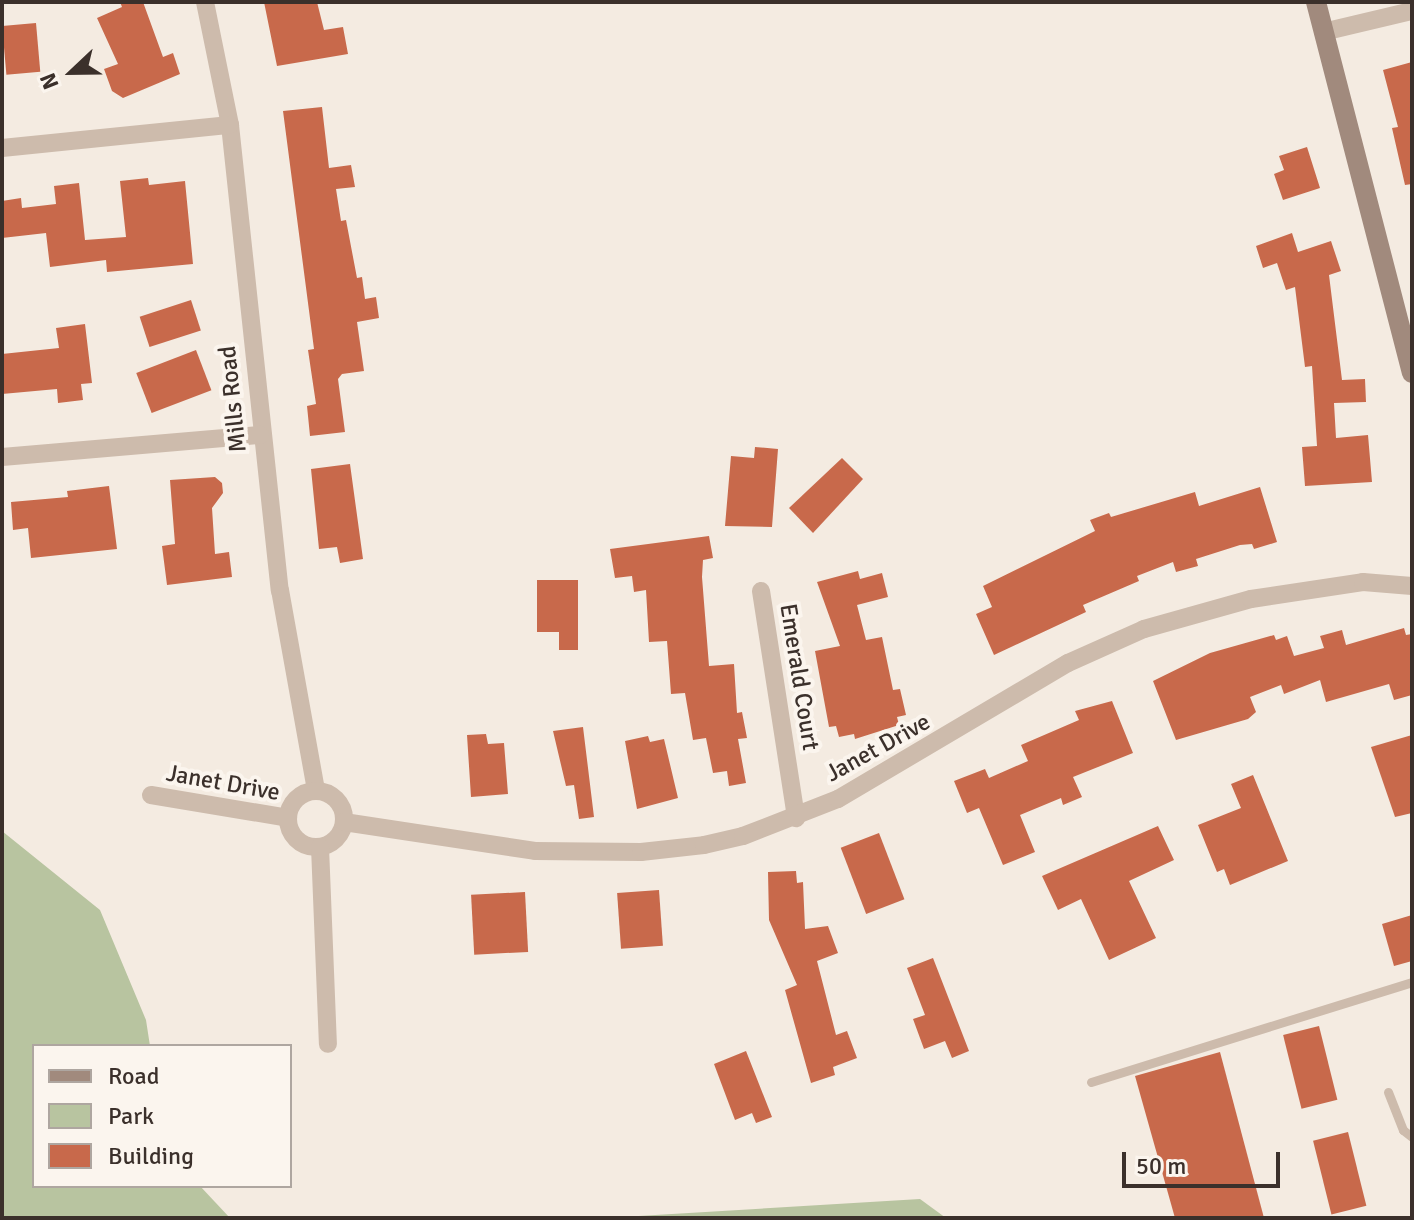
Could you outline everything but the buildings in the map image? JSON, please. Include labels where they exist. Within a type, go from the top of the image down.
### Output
[{"type":"main road","points":[[1316,2],[1412,373]]},
{"type":"street","name":"Mills Road","points":[[205,2],[230,125],[260,435],[280,590],[316,791]]},
{"type":"street","points":[[1323,32],[1412,11]]},
{"type":"street","points":[[2,148],[230,125]]},
{"type":"street","points":[[2,457],[260,435]]},
{"type":"street","name":"Janet Drive","points":[[344,822],[535,851],[641,852],[704,845],[796,818],[920,753],[1068,663],[1144,629],[1251,599],[1363,582],[1412,586]]},
{"type":"street","name":"Emerald Court","points":[[761,591],[796,818]]},
{"type":"street","points":[[316,791],[340,805],[344,822],[336,839],[320,847],[297,840],[288,818],[294,802],[316,791]]},
{"type":"street","name":"Janet Drive","points":[[151,795],[288,818]]},
{"type":"street","points":[[320,847],[328,1044]]},
{"type":"lane","points":[[1091,1082],[1412,982]]},
{"type":"lane","points":[[1388,1092],[1403,1130],[1412,1137]]},
{"type":"green space","points":[[2,831],[100,910],[146,1020],[150,1044],[32,1044],[32,1188],[202,1188],[230,1218],[2,1218]]},
{"type":"green space","points":[[920,1199],[946,1218],[605,1218]]}]
